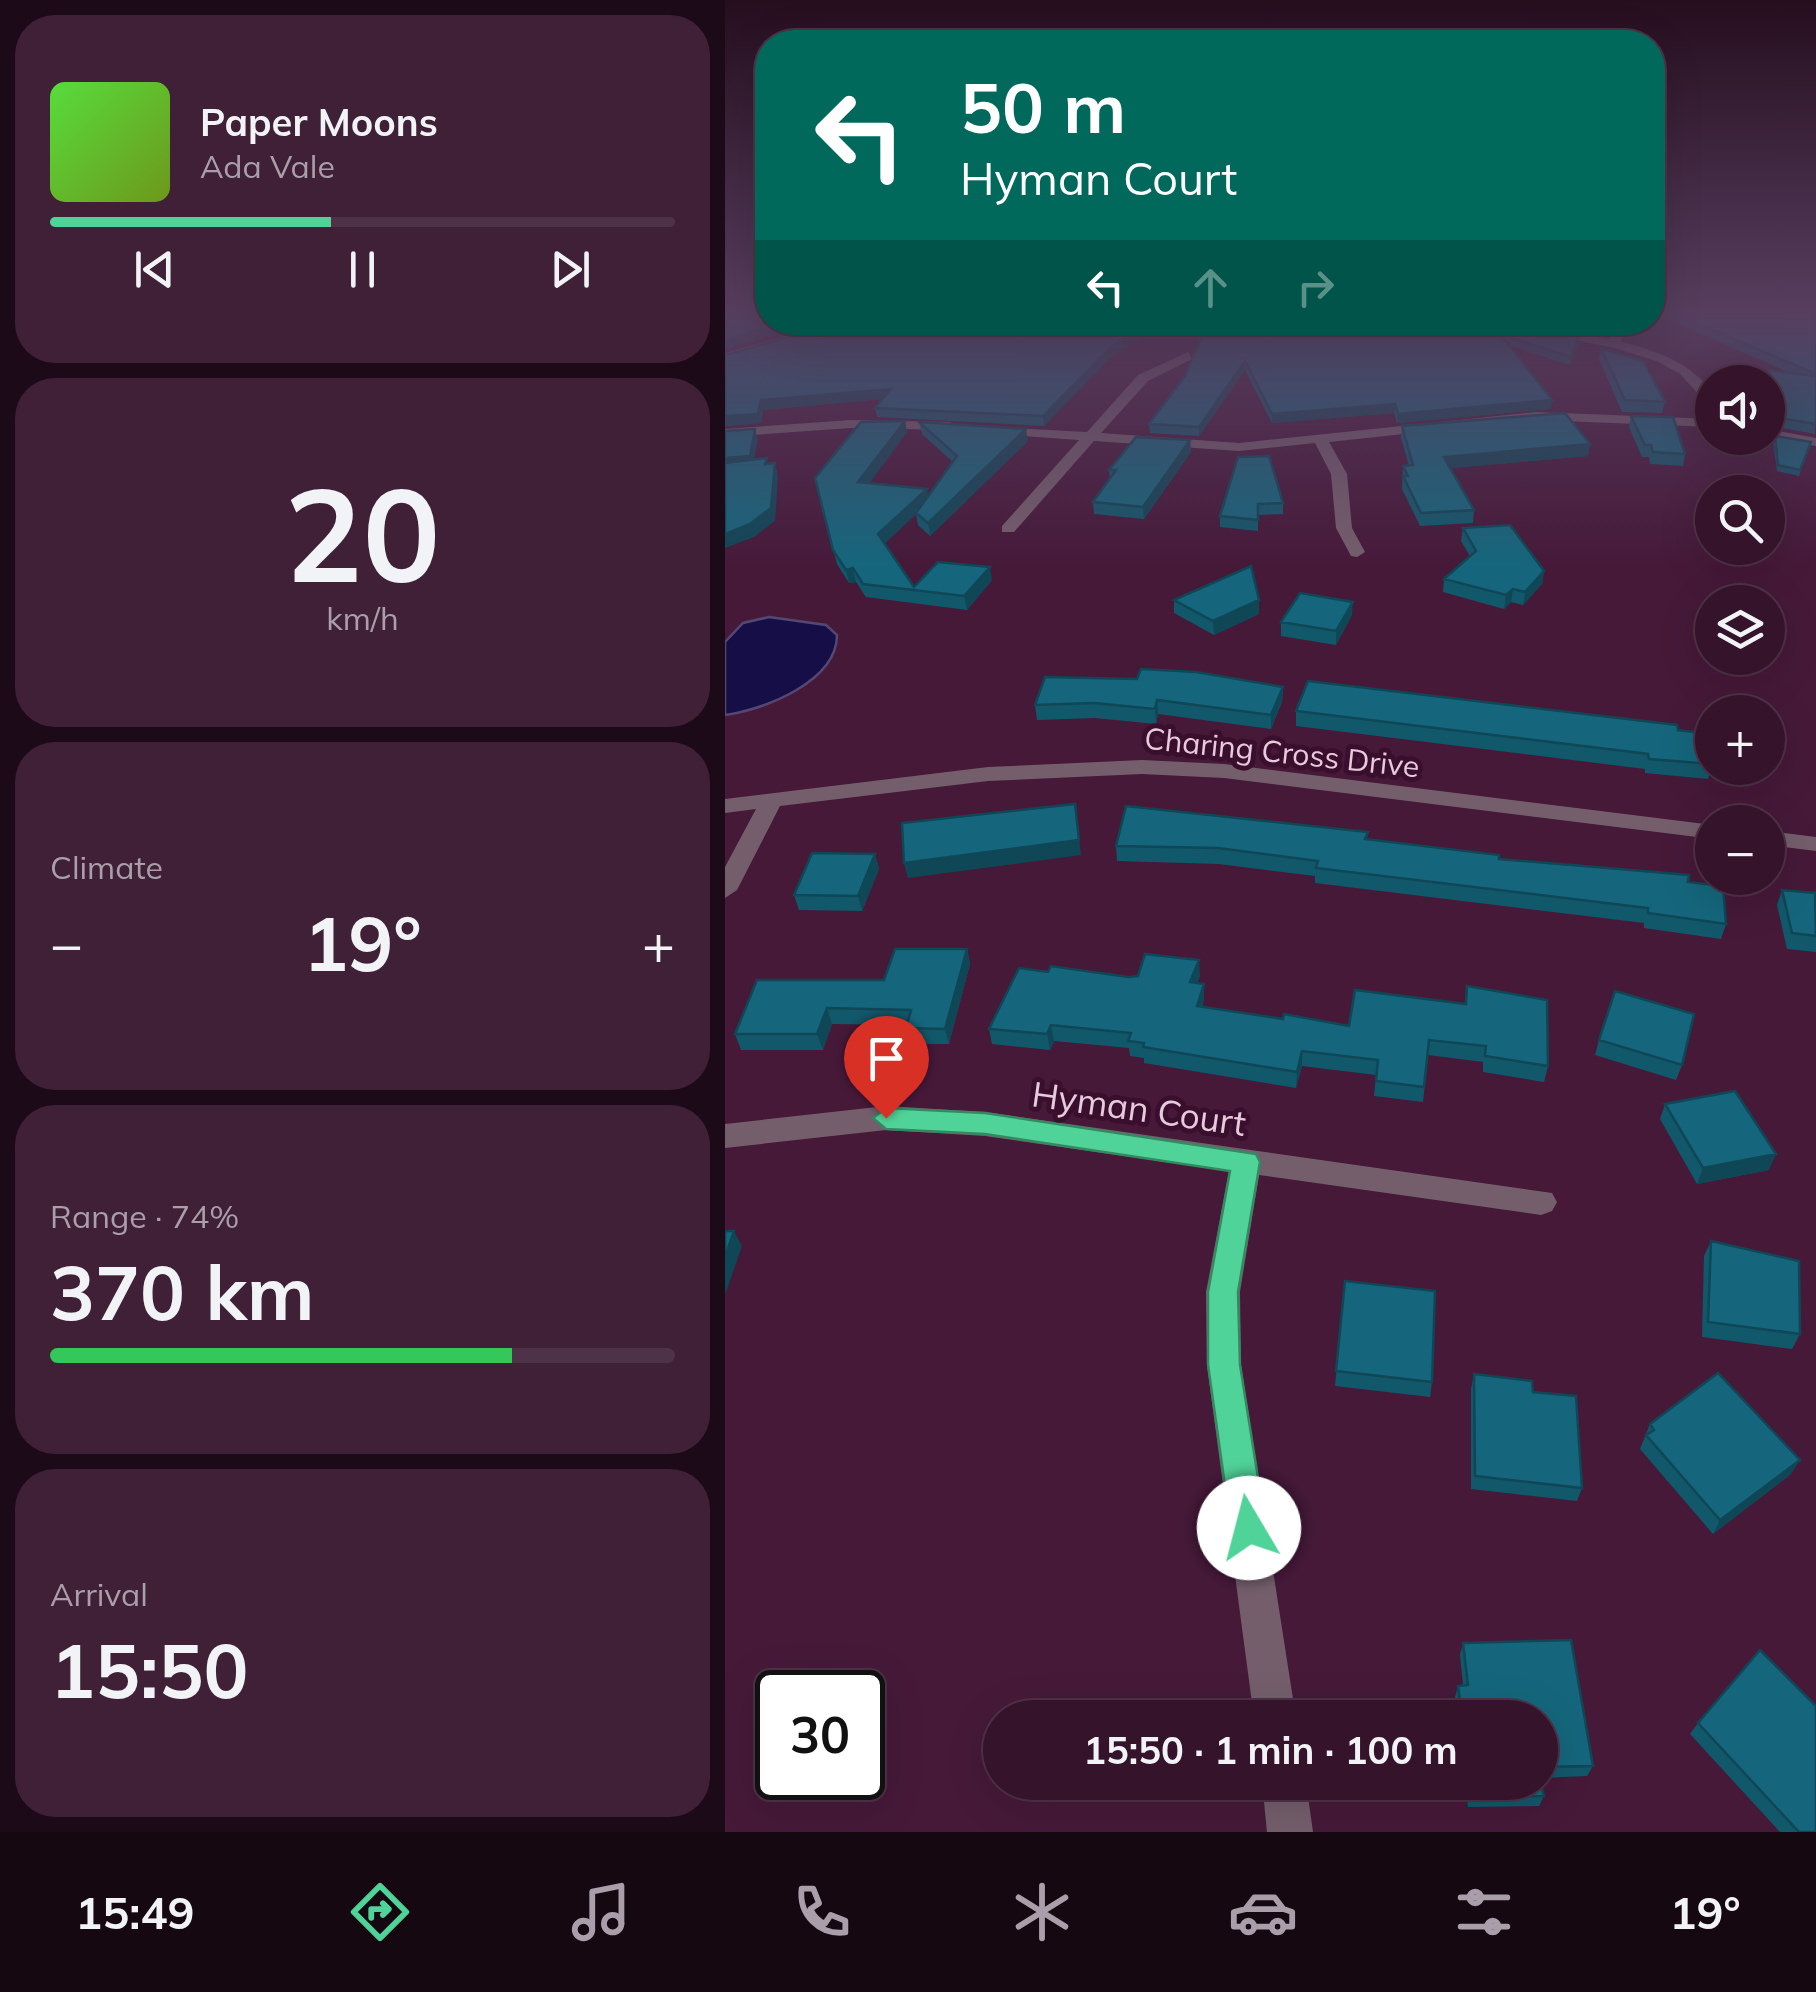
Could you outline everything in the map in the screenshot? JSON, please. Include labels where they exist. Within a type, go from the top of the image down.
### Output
[{"type":"street","points":[[1008,529],[1129,395]]},
{"type":"street","points":[[982,428],[1239,446],[1321,441],[1436,424],[1536,416],[1695,423]]},
{"type":"street","points":[[725,433],[851,424],[964,427]]},
{"type":"street","points":[[1785,436],[1816,442]]},
{"type":"street","points":[[1321,441],[1344,488],[1343,528],[1357,552]]},
{"type":"street","name":"Charing Cross Drive","points":[[725,806],[987,774],[1142,767],[1224,771],[1695,830]]},
{"type":"street","points":[[725,890],[771,802]]},
{"type":"street","points":[[1785,840],[1816,844]]},
{"type":"street","name":"Hyman Court","points":[[725,1136],[886,1118],[985,1124],[1541,1202]]},
{"type":"street","points":[[1246,1162],[1223,1292],[1224,1365],[1272,1700]]},
{"type":"street","points":[[1286,1800],[1289,1832]]},
{"type":"shaded area","points":[[769,617],[826,625],[837,635],[834,652],[812,680],[795,691],[759,707],[725,715],[725,642],[743,623]]},
{"type":"building","points":[[725,395],[814,395],[761,400],[758,414],[725,416]]},
{"type":"building","points":[[886,395],[1063,395],[1043,416],[875,408]]},
{"type":"building","points":[[1170,395],[1221,395],[1199,427],[1149,424]]},
{"type":"building","points":[[1263,395],[1548,395],[1552,400],[1398,414],[1395,404],[1272,414]]},
{"type":"building","points":[[1623,395],[1662,395],[1665,402],[1625,400]]},
{"type":"building","points":[[1785,395],[1816,395],[1816,424],[1785,419]]},
{"type":"building","points":[[1565,413],[1590,444],[1444,457],[1474,510],[1421,513],[1403,476],[1408,476],[1403,466],[1413,465],[1402,426]]},
{"type":"building","points":[[1631,416],[1673,417],[1685,454],[1653,452],[1651,445],[1645,445]]},
{"type":"building","points":[[905,421],[858,482],[927,489],[878,534],[914,587],[938,562],[990,567],[964,596],[863,584],[853,568],[846,570],[833,550],[815,478],[861,422]]},
{"type":"building","points":[[919,422],[1026,429],[928,523],[916,513],[957,456]]},
{"type":"building","points":[[755,429],[750,456],[725,458],[725,431]]},
{"type":"building","points":[[1136,437],[1190,440],[1143,507],[1093,502],[1116,470],[1109,470]]},
{"type":"building","points":[[1785,438],[1811,442],[1800,470],[1778,465],[1777,455],[1785,455]]},
{"type":"building","points":[[1269,456],[1283,503],[1258,504],[1258,520],[1220,516],[1238,457]]},
{"type":"building","points":[[767,458],[765,464],[775,463],[771,508],[750,524],[725,534],[725,463]]},
{"type":"building","points":[[1510,525],[1544,571],[1525,592],[1513,589],[1506,595],[1444,579],[1476,551],[1463,528]]},
{"type":"building","points":[[1251,566],[1259,600],[1213,621],[1174,600]]},
{"type":"building","points":[[1300,593],[1353,602],[1336,631],[1281,622]]},
{"type":"building","points":[[1141,669],[1196,672],[1283,687],[1271,715],[1157,700],[1155,709],[1094,703],[1035,705],[1045,677],[1137,679]]},
{"type":"building","points":[[1308,681],[1677,725],[1678,730],[1695,732],[1695,763],[1649,759],[1648,754],[1296,711]]},
{"type":"building","points":[[1075,804],[1079,840],[904,863],[902,823]]},
{"type":"building","points":[[1126,806],[1368,832],[1365,839],[1499,855],[1499,859],[1689,875],[1688,882],[1695,883],[1695,895],[1724,895],[1726,924],[1648,913],[1648,908],[1316,868],[1318,861],[1218,848],[1116,846]]},
{"type":"building","points":[[812,853],[875,854],[858,896],[794,895]]},
{"type":"building","points":[[1785,890],[1815,893],[1816,936],[1792,933]]},
{"type":"building","points":[[895,949],[967,949],[945,1029],[906,1028],[911,1010],[827,1008],[817,1034],[735,1034],[757,980],[884,980]]},
{"type":"building","points":[[1145,954],[1199,960],[1190,982],[1204,984],[1197,1006],[1283,1019],[1284,1014],[1349,1026],[1355,990],[1466,1004],[1467,986],[1547,1000],[1548,1066],[1485,1056],[1486,1046],[1429,1040],[1424,1087],[1376,1081],[1378,1060],[1302,1051],[1297,1072],[1143,1047],[1144,1043],[1128,1041],[1131,1033],[1051,1025],[1047,1034],[989,1029],[1019,968],[1048,972],[1051,966],[1138,976]]},
{"type":"building","points":[[1615,991],[1694,1014],[1682,1065],[1599,1040]]},
{"type":"building","points":[[1735,1091],[1776,1154],[1703,1168],[1665,1104]]},
{"type":"building","points":[[725,1231],[734,1231],[725,1257]]},
{"type":"building","points":[[1711,1241],[1799,1261],[1800,1334],[1708,1322]]},
{"type":"building","points":[[1345,1281],[1435,1291],[1432,1382],[1336,1371]]},
{"type":"building","points":[[1718,1373],[1800,1460],[1720,1520],[1646,1435],[1654,1430],[1650,1424]]},
{"type":"building","points":[[1474,1374],[1532,1381],[1533,1392],[1576,1396],[1582,1488],[1475,1476]]},
{"type":"building","points":[[1571,1640],[1593,1766],[1558,1767],[1558,1700],[1460,1700],[1458,1686],[1468,1685],[1463,1643]]},
{"type":"building","points":[[1760,1650],[1816,1706],[1816,1832],[1799,1832],[1698,1723]]},
{"type":"route","points":[[886,1118],[985,1124],[1246,1162],[1223,1292],[1224,1365],[1249,1528]]}]
